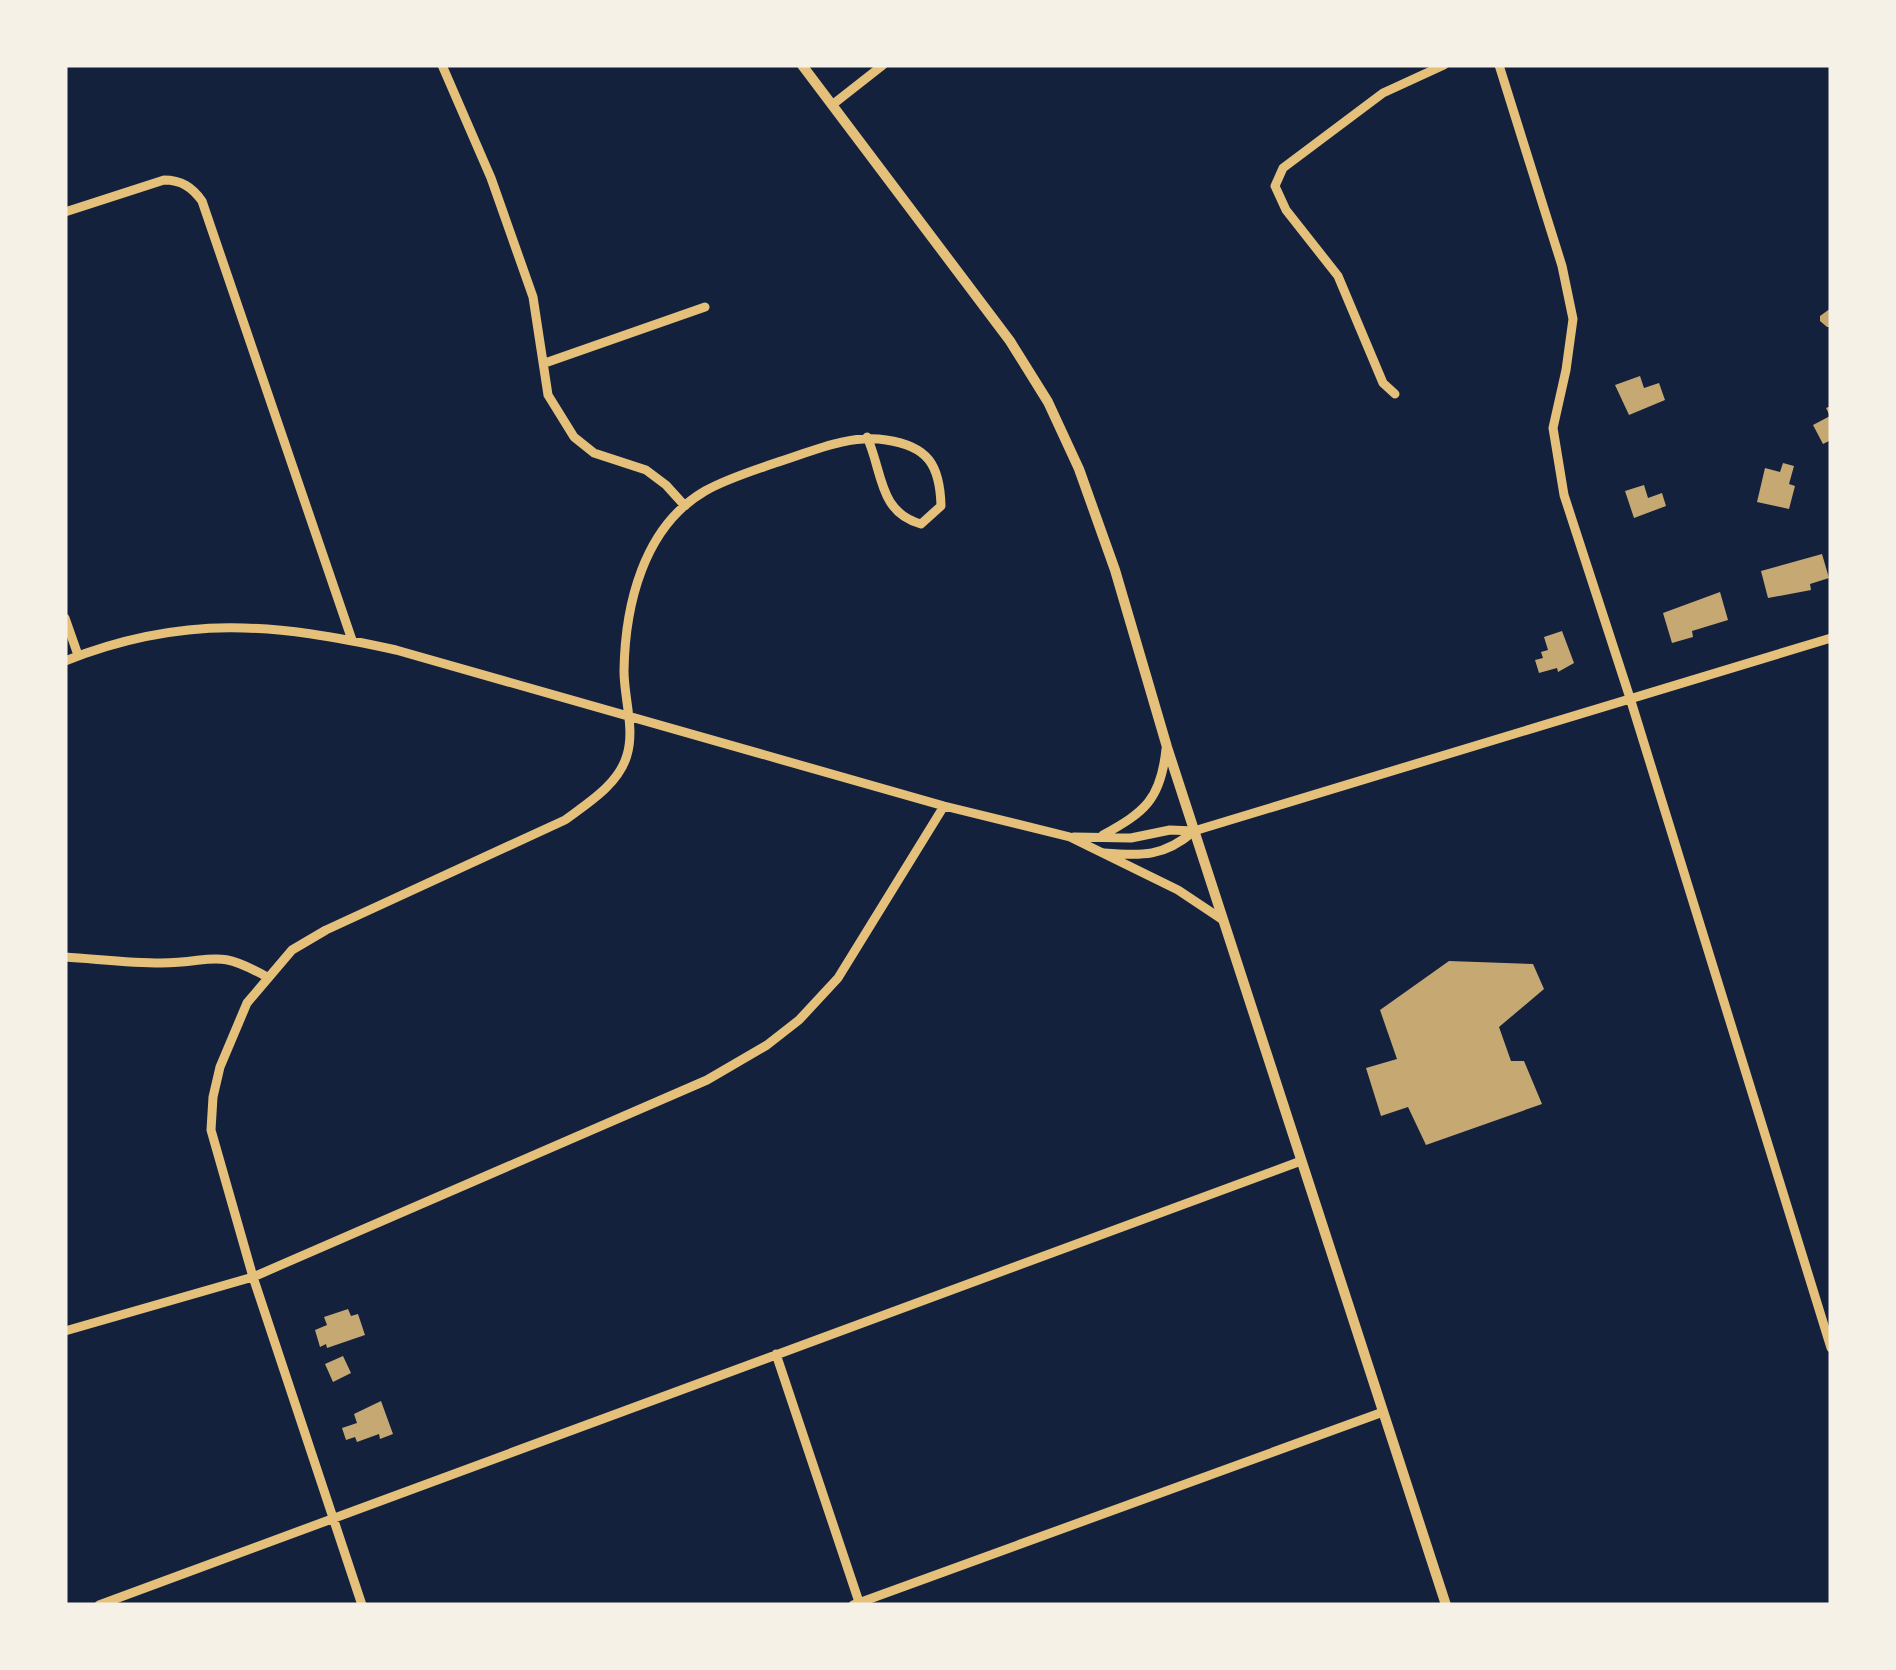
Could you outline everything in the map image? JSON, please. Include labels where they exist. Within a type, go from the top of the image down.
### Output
[{"type":"street","points":[[442,65],[492,178],[533,297],[546,362],[548,395],[574,437],[594,452],[646,470],[685,506]]},
{"type":"street","points":[[802,65],[1010,341],[1048,402],[1079,470],[1446,1605]]},
{"type":"street","points":[[832,104],[883,65]]},
{"type":"street","points":[[1395,394],[1383,384],[1338,276],[1286,210],[1275,186],[1283,168],[1383,93],[1444,65]]},
{"type":"street","points":[[1499,65],[1562,266],[1573,319],[1553,428],[1564,495],[1831,1348]]},
{"type":"street","points":[[65,212],[164,180],[176,180],[202,201],[352,640]]},
{"type":"street","points":[[546,362],[705,308]]},
{"type":"street","points":[[362,1605],[252,1277],[212,1130],[213,1097],[231,1038],[247,1004],[292,950],[326,930],[565,820],[618,774],[628,753],[624,674],[628,616],[641,571],[658,537],[685,506],[704,492],[751,471],[867,437],[918,448],[941,481],[941,506],[921,524],[902,518],[888,500],[867,437]]},
{"type":"street","points":[[65,618],[78,655]]},
{"type":"street","points":[[65,660],[162,630],[277,628],[352,640],[1070,838],[1178,890],[1223,920]]},
{"type":"street","points":[[1070,838],[1130,838],[1170,830],[1194,832],[1831,638]]},
{"type":"street","points":[[1101,836],[1147,806],[1163,777],[1166,747]]},
{"type":"street","points":[[65,1332],[252,1277],[707,1080],[767,1045],[799,1020],[838,978],[944,806]]},
{"type":"street","points":[[1097,853],[1153,854],[1176,847],[1194,832]]},
{"type":"street","points":[[65,958],[164,963],[218,957],[238,961],[267,977]]},
{"type":"street","points":[[99,1605],[1301,1161]]},
{"type":"street","points":[[776,1354],[857,1604],[1383,1412]]},
{"type":"building","points":[[1831,308],[1831,327],[1827,327],[1820,316]]},
{"type":"building","points":[[1640,376],[1644,388],[1659,383],[1665,400],[1629,415],[1615,385]]},
{"type":"building","points":[[1831,406],[1831,440],[1823,444],[1813,425],[1830,416],[1826,408]]},
{"type":"building","points":[[1783,463],[1794,466],[1789,484],[1795,486],[1789,509],[1757,502],[1765,468],[1780,472]]},
{"type":"building","points":[[1644,485],[1648,498],[1662,493],[1666,506],[1634,518],[1625,491]]},
{"type":"building","points":[[1822,554],[1829,578],[1810,584],[1811,590],[1768,598],[1761,571]]},
{"type":"building","points":[[1720,592],[1728,620],[1692,631],[1693,637],[1672,643],[1663,613]]},
{"type":"building","points":[[1562,631],[1574,663],[1558,672],[1557,668],[1539,673],[1535,660],[1543,658],[1541,652],[1548,650],[1544,637]]},
{"type":"building","points":[[1449,961],[1533,964],[1544,989],[1499,1027],[1511,1061],[1524,1061],[1542,1104],[1426,1145],[1408,1107],[1381,1116],[1366,1068],[1397,1059],[1380,1010]]},
{"type":"building","points":[[348,1309],[351,1316],[358,1314],[365,1335],[320,1347],[315,1330],[327,1325],[324,1317]]},
{"type":"building","points":[[343,1356],[351,1373],[333,1382],[325,1364]]},
{"type":"building","points":[[381,1401],[393,1434],[380,1439],[379,1434],[357,1442],[355,1437],[346,1440],[342,1428],[357,1423],[354,1414]]}]
